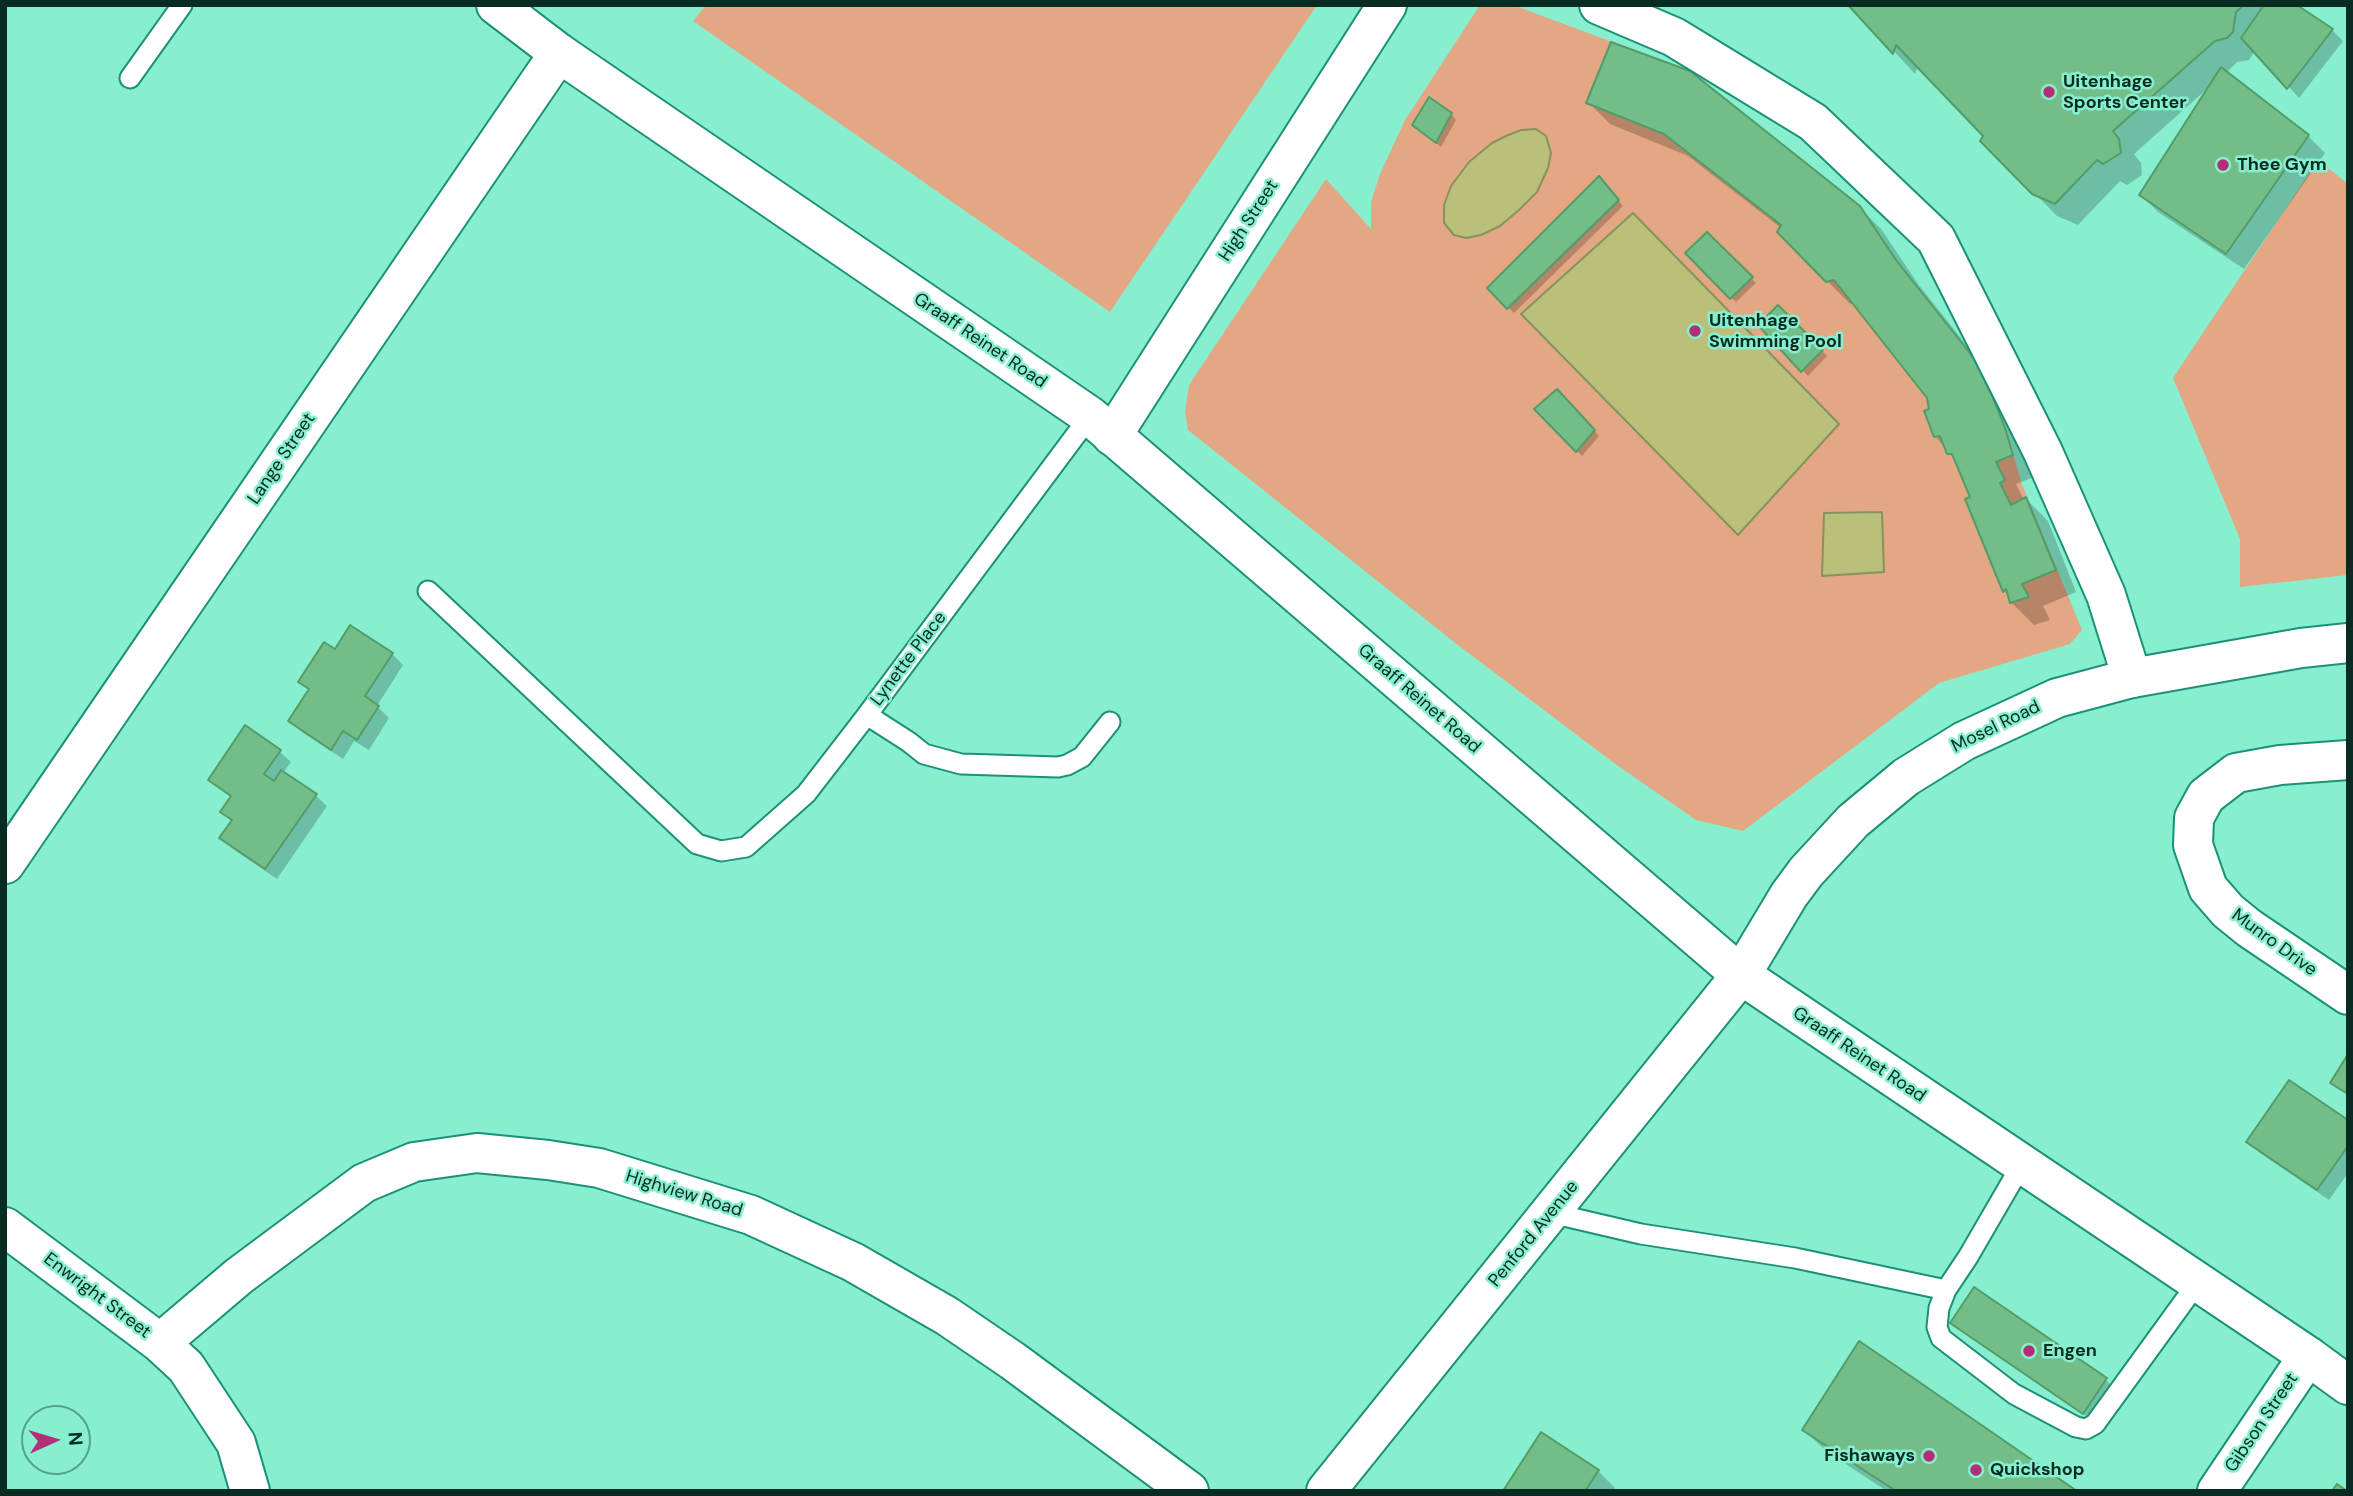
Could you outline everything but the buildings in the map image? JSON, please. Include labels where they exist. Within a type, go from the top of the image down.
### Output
[{"type":"street","name":"Graaff Reinet Road","points":[[496,5],[559,53],[1101,426],[1741,975],[2348,1385]]},
{"type":"street","name":"High Street","points":[[1101,426],[1387,5]]},
{"type":"street","points":[[1599,5],[1674,37],[1813,122],[1936,239],[2054,476],[2106,595],[2132,678]]},
{"type":"street","name":"Lange Street","points":[[5,864],[559,53]]},
{"type":"street","name":"Mosel Road","points":[[1741,975],[1789,895],[1806,872],[1853,821],[1906,777],[1964,741],[2057,698],[2132,678],[2301,648],[2348,643]]},
{"type":"street","name":"Munro Drive","points":[[2348,760],[2280,765],[2236,773],[2206,796],[2194,818],[2193,845],[2208,888],[2228,911],[2348,995]]},
{"type":"street","name":"Penford Avenue","points":[[1326,1491],[1741,975]]},
{"type":"street","name":"Highview Road","points":[[173,1355],[239,1276],[364,1183],[414,1162],[477,1153],[548,1160],[599,1168],[751,1214],[853,1262],[947,1316],[1002,1353],[1189,1491]]},
{"type":"street","name":"Enwright Street","points":[[5,1227],[173,1355],[236,1443],[250,1491]]},
{"type":"street","name":"Gibson Street","points":[[2217,1491],[2308,1356]]},
{"type":"lane","points":[[130,78],[182,5]]},
{"type":"lane","name":"Lynette Place","points":[[1101,426],[867,715],[924,754],[961,764],[1058,767],[1082,757],[1110,722]]},
{"type":"lane","points":[[428,591],[698,844],[721,851],[746,847],[806,794],[867,715]]},
{"type":"lane","points":[[2022,1164],[1946,1290],[1937,1318],[1941,1338],[2014,1394],[2076,1427],[2086,1429],[2095,1424],[2198,1282]]},
{"type":"lane","points":[[1551,1213],[1641,1234],[1795,1258],[1946,1290]]},
{"type":"shaded area","points":[[706,5],[1317,5],[1110,312],[693,21]]},
{"type":"shaded area","name":"Uitenhage Swimming Pool","points":[[1480,5],[1513,5],[1690,71],[1860,206],[1896,260],[1981,367],[2005,428],[2022,484],[2082,630],[2070,644],[1939,683],[1743,831],[1696,820],[1614,763],[1454,642],[1188,430],[1185,411],[1189,385],[1326,179],[1371,229],[1371,202],[1380,174],[1405,120]]},
{"type":"shaded area","points":[[1536,129],[1546,136],[1551,153],[1548,168],[1537,192],[1500,226],[1481,235],[1466,238],[1454,235],[1444,223],[1444,205],[1451,186],[1469,162],[1492,143],[1506,136],[1521,130]]},
{"type":"shaded area","points":[[2318,160],[2348,184],[2348,575],[2240,587],[2240,539],[2173,378]]},
{"type":"shaded area","points":[[1633,213],[1839,424],[1738,535],[1521,314]]},
{"type":"shaded area","points":[[1882,512],[1884,572],[1822,576],[1824,513]]},
{"type":"place","name":"Uitenhage Sports Center","points":[[2049,92]]},
{"type":"place","name":"Thee Gym","points":[[2223,165]]},
{"type":"place","name":"Uitenhage Swimming Pool","points":[[1695,331]]},
{"type":"place","name":"Engen","points":[[2029,1351]]},
{"type":"place","name":"Fishaways","points":[[1929,1456]]},
{"type":"place","name":"Quickshop","points":[[1976,1470]]}]
